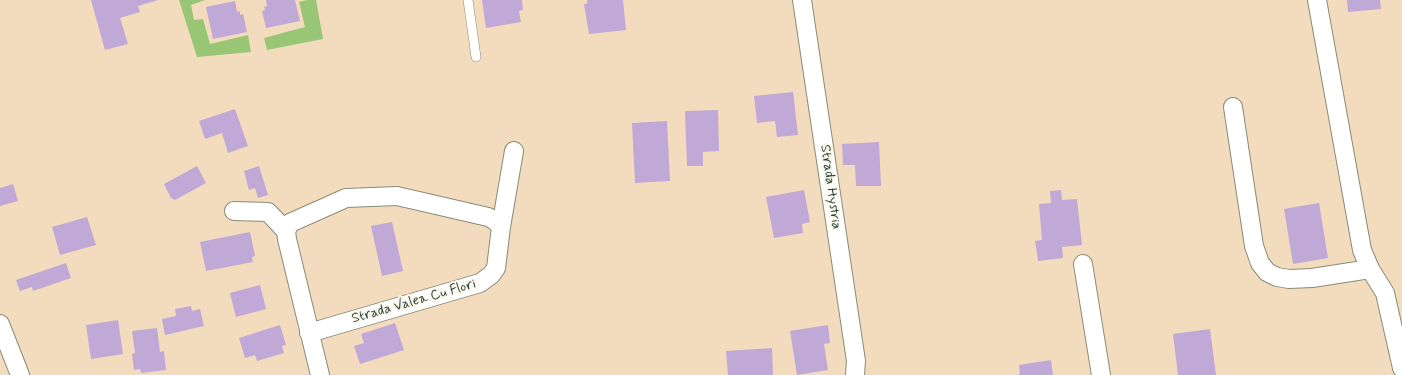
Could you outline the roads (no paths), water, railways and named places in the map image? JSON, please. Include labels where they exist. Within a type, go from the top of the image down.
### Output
[{"type":"street","name":"Strada Hystria","points":[[802,0],[856,361],[855,375]]},
{"type":"street","points":[[1316,0],[1362,250],[1370,269],[1379,282],[1389,304],[1402,368]]},
{"type":"street","points":[[1233,107],[1254,246],[1260,263],[1267,272],[1277,277],[1289,279],[1312,278],[1370,269]]},
{"type":"street","name":"Strada Valea Cu Flori","points":[[309,333],[480,283],[496,268],[501,227],[514,151]]},
{"type":"street","points":[[286,231],[290,223],[346,198],[397,196],[488,217],[494,220],[501,227]]},
{"type":"street","points":[[234,211],[268,212],[286,231],[320,375]]},
{"type":"street","points":[[1083,264],[1101,375]]},
{"type":"street","points":[[0,324],[20,375]]},
{"type":"lane","points":[[468,0],[476,57]]}]
